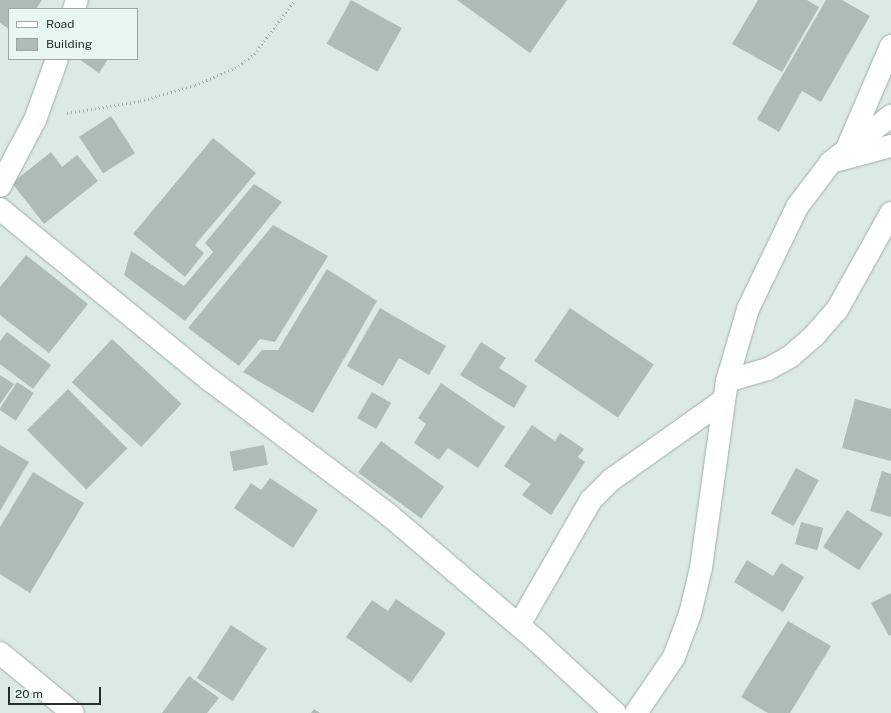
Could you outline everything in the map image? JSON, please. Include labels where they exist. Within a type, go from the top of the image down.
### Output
[{"type":"street","points":[[848,147],[891,46]]},
{"type":"street","points":[[0,186],[35,120],[57,60]]},
{"type":"street","points":[[636,713],[674,657],[690,614],[701,568],[725,391],[748,309],[769,260],[797,207],[831,162],[848,147],[891,116]]},
{"type":"street","points":[[831,162],[891,146]]},
{"type":"street","points":[[0,209],[210,380],[389,515],[519,625],[615,713]]},
{"type":"street","points":[[519,625],[591,500],[611,480],[725,391],[791,356],[814,336],[836,310],[891,213]]},
{"type":"street","points":[[0,653],[73,713]]},
{"type":"path","points":[[35,120],[140,101],[196,86],[235,68],[254,54],[295,0]]},
{"type":"building","points":[[0,0],[42,0],[37,8],[8,8],[8,28],[0,23]]},
{"type":"building","points":[[351,0],[402,28],[377,72],[327,44]]},
{"type":"building","points":[[457,0],[567,0],[530,53]]},
{"type":"building","points":[[758,0],[807,0],[819,7],[782,72],[732,44]]},
{"type":"building","points":[[826,0],[842,0],[870,16],[821,102],[802,91],[779,132],[757,119]]},
{"type":"building","points":[[80,60],[107,60],[99,73]]},
{"type":"building","points":[[111,116],[135,153],[103,174],[79,137]]},
{"type":"building","points":[[213,138],[256,173],[195,245],[204,253],[185,277],[133,234]]},
{"type":"building","points":[[51,152],[62,167],[77,155],[98,181],[44,224],[12,183]]},
{"type":"building","points":[[254,184],[282,202],[185,321],[124,275],[131,251],[184,286],[213,252],[205,243]]},
{"type":"building","points":[[273,225],[328,256],[275,342],[260,339],[239,366],[188,328]]},
{"type":"building","points":[[26,255],[88,304],[49,353],[0,315],[0,287]]},
{"type":"building","points":[[327,269],[377,301],[313,413],[243,372],[262,350],[278,350]]},
{"type":"building","points":[[380,308],[446,346],[429,375],[399,358],[383,386],[347,366]]},
{"type":"building","points":[[570,308],[654,364],[618,418],[534,361]]},
{"type":"building","points":[[7,332],[51,365],[33,389],[0,364],[0,341]]},
{"type":"building","points":[[112,339],[181,404],[141,447],[72,382]]},
{"type":"building","points":[[481,342],[506,358],[499,368],[527,386],[514,408],[460,375]]},
{"type":"building","points":[[0,375],[14,384],[0,404]]},
{"type":"building","points":[[17,382],[34,393],[16,421],[0,410],[0,408]]},
{"type":"building","points":[[441,383],[505,427],[478,468],[448,448],[439,460],[414,443],[426,424],[418,418]]},
{"type":"building","points":[[68,389],[127,448],[86,489],[27,430]]},
{"type":"building","points":[[372,392],[391,403],[376,429],[357,418]]},
{"type":"building","points":[[855,399],[891,409],[891,461],[842,448]]},
{"type":"building","points":[[532,425],[555,441],[560,433],[584,449],[578,457],[585,462],[551,515],[522,495],[531,484],[504,466]]},
{"type":"building","points":[[381,441],[444,487],[421,518],[358,473]]},
{"type":"building","points":[[0,445],[29,462],[0,511]]},
{"type":"building","points":[[264,445],[268,465],[233,471],[230,452]]},
{"type":"building","points":[[796,468],[819,481],[794,526],[771,513]]},
{"type":"building","points":[[882,471],[891,474],[891,517],[870,511]]},
{"type":"building","points":[[33,472],[84,503],[30,593],[0,574],[0,527]]},
{"type":"building","points":[[270,478],[318,510],[293,548],[234,508],[251,483],[261,490]]},
{"type":"building","points":[[847,510],[883,533],[859,570],[823,547]]},
{"type":"building","points":[[801,522],[823,528],[817,550],[795,544]]},
{"type":"building","points":[[747,560],[773,576],[781,563],[804,577],[783,612],[734,582]]},
{"type":"building","points":[[891,593],[891,635],[889,636],[871,603]]},
{"type":"building","points":[[396,599],[446,633],[411,683],[346,637],[372,600],[388,611]]},
{"type":"building","points":[[788,621],[831,646],[790,713],[768,713],[741,697]]},
{"type":"building","points":[[231,625],[267,648],[233,701],[197,678]]},
{"type":"building","points":[[189,676],[219,698],[207,713],[162,713]]},
{"type":"building","points":[[314,709],[320,713],[311,713]]}]
